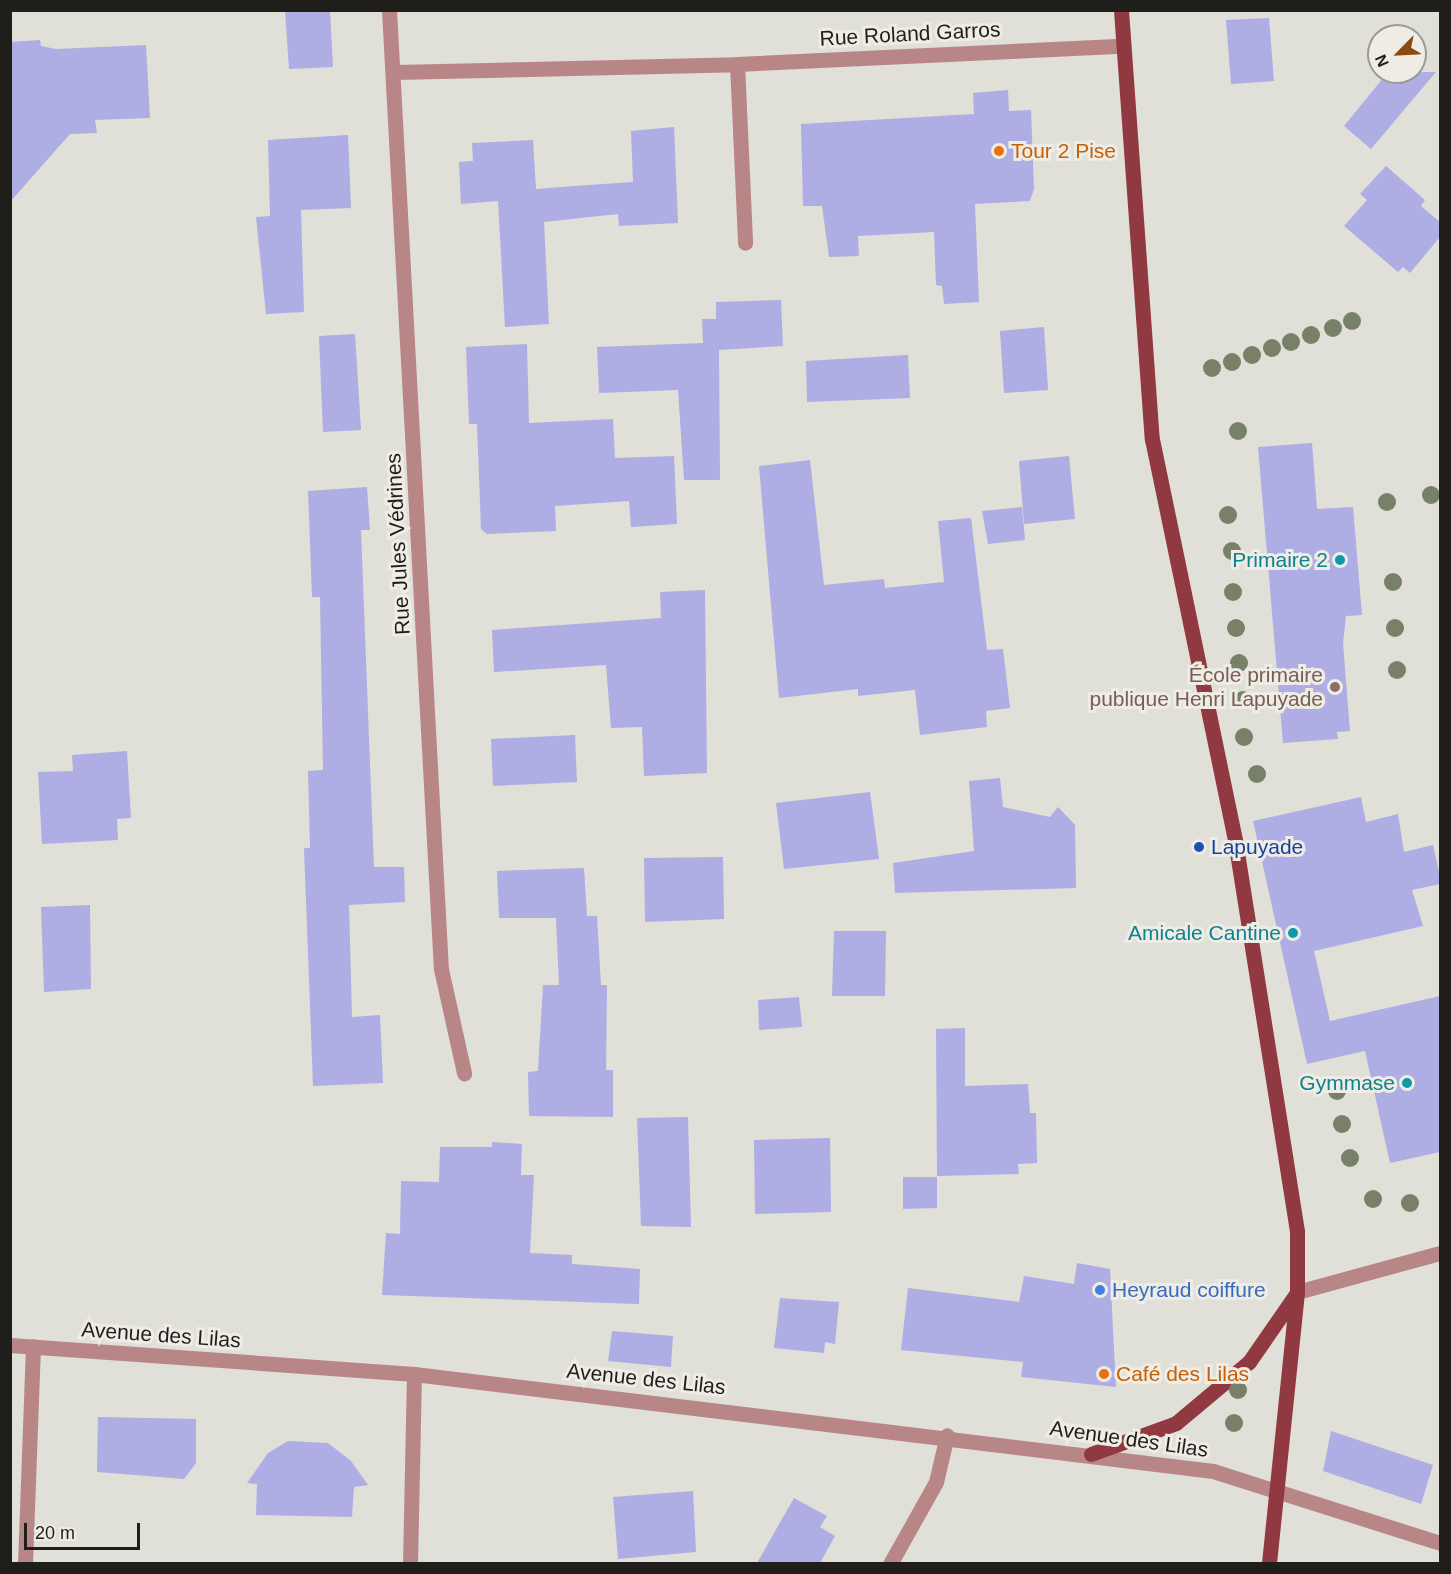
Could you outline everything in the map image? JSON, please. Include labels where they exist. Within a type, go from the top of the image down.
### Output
[{"type":"main road","points":[[1121,10],[1152,439],[1236,846],[1285,1129],[1297,1231],[1298,1292],[1273,1487],[1269,1563]]},
{"type":"main road","points":[[1091,1455],[1176,1423],[1249,1362],[1298,1292]]},
{"type":"street","name":"Rue Jules Védrines","points":[[389,10],[441,969],[464,1073]]},
{"type":"street","name":"Rue Roland Garros","points":[[394,72],[737,64],[1122,46]]},
{"type":"street","points":[[737,64],[745,243]]},
{"type":"street","points":[[1298,1292],[1440,1254]]},
{"type":"street","name":"Avenue des Lilas","points":[[10,1345],[414,1374],[947,1435],[1213,1471],[1273,1487],[1440,1543]]},
{"type":"street","points":[[25,1563],[33,1346]]},
{"type":"street","points":[[410,1563],[414,1374]]},
{"type":"street","points":[[890,1563],[936,1482],[947,1435]]},
{"type":"building","points":[[285,10],[330,10],[333,67],[289,69]]},
{"type":"building","points":[[1269,18],[1274,81],[1231,84],[1226,20]]},
{"type":"building","points":[[40,40],[41,46],[56,49],[146,45],[150,118],[95,120],[97,133],[70,134],[10,202],[10,42]]},
{"type":"building","points":[[1427,72],[1436,72],[1427,83]]},
{"type":"building","points":[[1378,84],[1426,84],[1371,149],[1344,126]]},
{"type":"building","points":[[1008,90],[1009,111],[1031,110],[1034,189],[1030,201],[975,204],[979,302],[944,304],[942,286],[936,285],[934,232],[858,236],[859,256],[829,257],[822,206],[803,206],[801,124],[974,114],[973,93]]},
{"type":"building","points":[[674,127],[678,223],[619,226],[618,214],[544,222],[549,324],[505,327],[498,201],[461,204],[459,162],[473,161],[472,143],[533,140],[536,189],[633,182],[631,131]]},
{"type":"building","points":[[348,135],[351,208],[301,210],[304,312],[266,314],[256,217],[270,216],[268,140]]},
{"type":"building","points":[[1386,166],[1425,200],[1421,206],[1440,222],[1440,237],[1410,273],[1403,267],[1398,272],[1344,226],[1367,200],[1360,194]]},
{"type":"building","points":[[781,300],[783,346],[719,350],[720,480],[684,480],[678,390],[599,393],[597,347],[703,343],[702,319],[716,319],[716,302]]},
{"type":"building","points":[[1044,327],[1048,390],[1004,393],[1000,331]]},
{"type":"building","points":[[355,334],[361,430],[323,432],[319,336]]},
{"type":"building","points":[[527,344],[529,423],[613,419],[615,458],[674,456],[677,524],[631,527],[629,501],[555,506],[556,531],[487,534],[481,529],[477,424],[469,424],[466,347]]},
{"type":"building","points":[[908,355],[910,398],[807,402],[806,361]]},
{"type":"building","points":[[1312,443],[1317,509],[1353,507],[1362,615],[1346,616],[1343,643],[1350,731],[1337,732],[1338,739],[1283,743],[1258,447]]},
{"type":"building","points":[[1069,456],[1075,519],[1024,524],[1019,461]]},
{"type":"building","points":[[810,460],[824,585],[884,579],[885,588],[944,582],[938,521],[971,518],[987,650],[1003,649],[1010,708],[986,711],[987,727],[920,735],[915,690],[858,696],[858,689],[779,698],[759,466]]},
{"type":"building","points":[[367,487],[370,530],[361,530],[374,867],[404,867],[405,902],[349,905],[352,1017],[380,1015],[383,1083],[313,1086],[304,848],[310,848],[308,771],[323,770],[320,597],[312,597],[308,491]]},
{"type":"building","points":[[1022,507],[1025,540],[988,544],[982,511]]},
{"type":"building","points":[[705,590],[707,773],[644,776],[642,727],[611,728],[606,665],[494,672],[492,630],[661,618],[660,592]]},
{"type":"building","points":[[575,735],[577,782],[493,786],[491,739]]},
{"type":"building","points":[[127,751],[131,818],[117,819],[118,840],[42,844],[38,772],[73,771],[72,755]]},
{"type":"building","points":[[1000,778],[1003,807],[1050,817],[1058,807],[1075,825],[1076,888],[895,893],[893,863],[974,851],[969,781]]},
{"type":"building","points":[[870,792],[879,859],[784,869],[776,803]]},
{"type":"building","points":[[1361,797],[1366,822],[1398,814],[1404,852],[1433,845],[1440,876],[1440,884],[1412,890],[1423,926],[1314,951],[1330,1021],[1440,996],[1440,1152],[1390,1163],[1365,1051],[1307,1064],[1253,821]]},
{"type":"building","points":[[723,857],[724,919],[645,922],[644,858]]},
{"type":"building","points":[[584,868],[587,916],[597,916],[601,985],[607,985],[606,1070],[613,1070],[613,1117],[529,1116],[528,1072],[538,1071],[543,985],[559,985],[556,918],[499,918],[497,871]]},
{"type":"building","points":[[90,905],[91,989],[44,992],[41,907]]},
{"type":"building","points":[[834,931],[886,931],[885,996],[832,996]]},
{"type":"building","points":[[799,997],[802,1027],[759,1030],[758,1000]]},
{"type":"building","points":[[965,1028],[965,1086],[1028,1084],[1030,1113],[1036,1113],[1037,1163],[1018,1164],[1019,1174],[937,1176],[936,1029]]},
{"type":"building","points":[[688,1117],[691,1227],[641,1226],[637,1118]]},
{"type":"building","points":[[830,1138],[831,1212],[755,1214],[754,1140]]},
{"type":"building","points":[[492,1142],[522,1144],[521,1175],[534,1175],[530,1253],[572,1255],[572,1264],[640,1269],[639,1304],[382,1295],[386,1233],[400,1234],[401,1181],[439,1182],[440,1147],[492,1147]]},
{"type":"building","points":[[903,1177],[937,1177],[937,1208],[903,1209]]},
{"type":"building","points":[[1077,1263],[1110,1269],[1116,1387],[1021,1377],[1023,1362],[901,1350],[908,1288],[1019,1302],[1024,1276],[1074,1284]]},
{"type":"building","points":[[780,1298],[839,1302],[835,1344],[825,1342],[824,1353],[774,1348]]},
{"type":"building","points":[[612,1331],[673,1336],[671,1367],[608,1361]]},
{"type":"building","points":[[98,1417],[196,1419],[196,1463],[184,1479],[97,1472]]},
{"type":"building","points":[[1331,1431],[1433,1465],[1421,1504],[1323,1471]]},
{"type":"building","points":[[288,1441],[328,1443],[351,1461],[368,1485],[354,1487],[352,1517],[256,1515],[257,1484],[247,1483],[268,1453]]},
{"type":"building","points":[[693,1491],[696,1552],[618,1559],[613,1497]]},
{"type":"building","points":[[794,1498],[827,1516],[820,1527],[835,1536],[820,1563],[757,1563]]},
{"type":"place","name":"Tour 2 Pise","points":[[999,151]]},
{"type":"place","name":"Primaire 2","points":[[1340,560]]},
{"type":"place","name":"École primaire publique Henri Lapuyade","points":[[1335,687]]},
{"type":"place","name":"Lapuyade","points":[[1199,847]]},
{"type":"place","name":"Amicale Cantine","points":[[1293,933]]},
{"type":"place","name":"Gymmase","points":[[1407,1083]]},
{"type":"place","name":"Heyraud coiffure","points":[[1100,1290]]},
{"type":"place","name":"Café des Lilas","points":[[1104,1374]]}]
